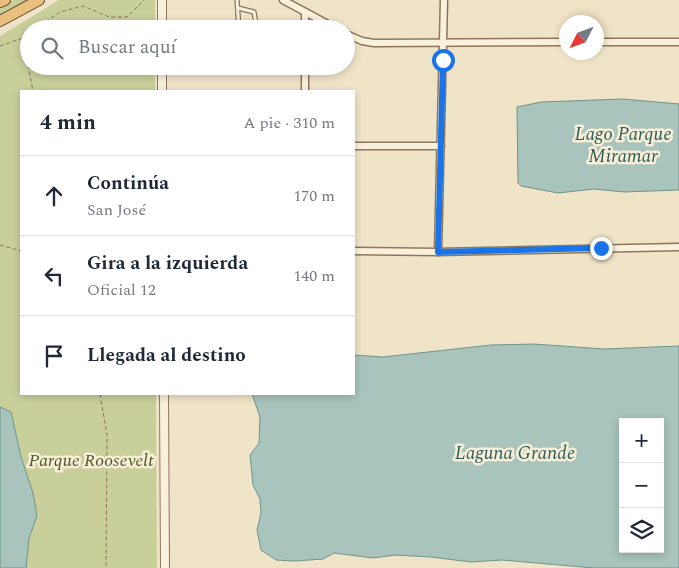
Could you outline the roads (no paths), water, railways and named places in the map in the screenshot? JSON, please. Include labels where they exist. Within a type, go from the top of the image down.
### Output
[{"type":"highway","points":[[0,2],[5,0]]},
{"type":"highway","points":[[0,21],[39,0]]},
{"type":"street","points":[[162,0],[162,20]]},
{"type":"street","points":[[283,0],[320,20]]},
{"type":"street","points":[[438,252],[444,0]]},
{"type":"street","points":[[305,12],[305,20]]},
{"type":"street","points":[[355,38],[362,42],[374,43],[559,42]]},
{"type":"street","points":[[604,42],[679,42]]},
{"type":"street","points":[[162,75],[162,90]]},
{"type":"street","points":[[305,75],[305,90]]},
{"type":"street","points":[[355,146],[441,146]]},
{"type":"street","points":[[355,251],[438,252],[679,247]]},
{"type":"street","points":[[164,395],[165,568]]},
{"type":"lane","points":[[238,0],[239,20]]},
{"type":"lane","points":[[238,8],[254,12],[255,20]]},
{"type":"water","name":"Lago Parque Miramar","points":[[623,99],[679,104],[679,190],[624,192],[594,189],[558,193],[521,186],[518,183],[517,107],[541,102]]},
{"type":"water","name":"Laguna Grande","points":[[534,344],[604,349],[679,346],[679,568],[594,568],[502,560],[471,562],[395,555],[373,558],[334,553],[323,559],[276,560],[261,550],[257,530],[261,513],[260,499],[253,485],[250,455],[259,443],[260,417],[252,395],[355,395],[355,355],[383,357],[491,345]]},
{"type":"water","points":[[0,407],[11,412],[21,457],[33,493],[37,516],[29,538],[26,568],[0,568]]},
{"type":"park label","name":"Parque Roosevelt","points":[[91,460]]}]
